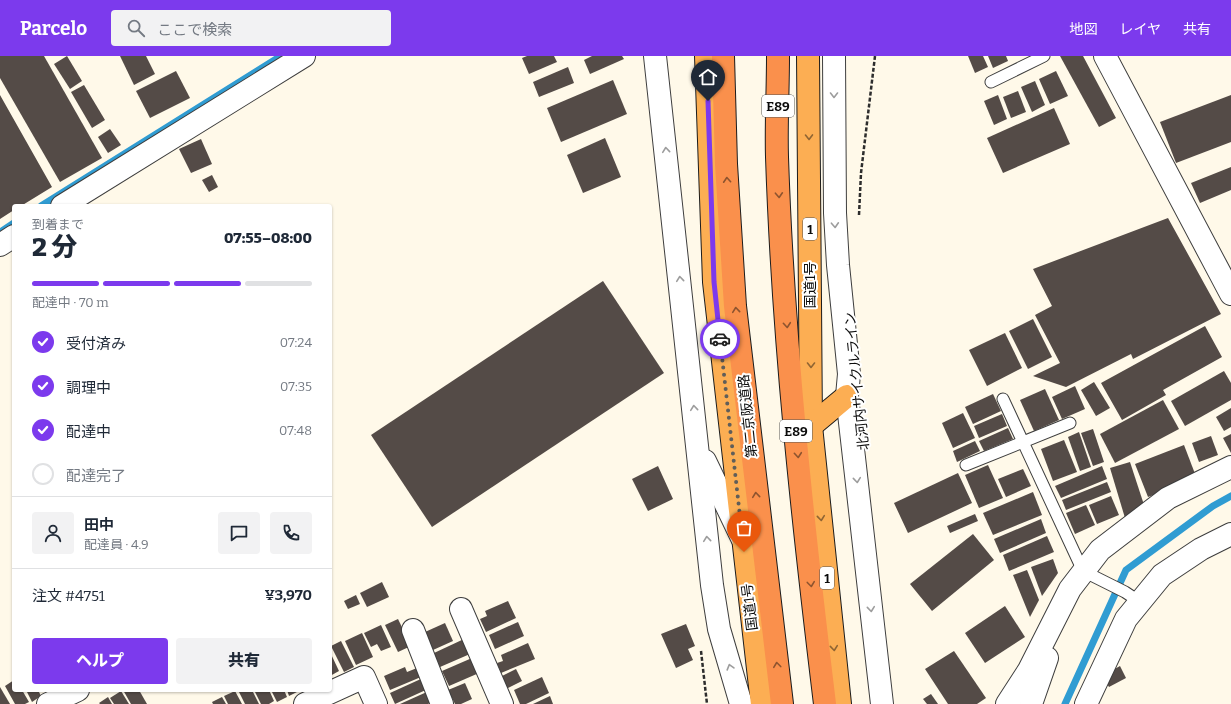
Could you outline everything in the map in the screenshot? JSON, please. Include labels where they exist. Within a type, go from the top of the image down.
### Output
[{"type":"highway","name":"国道1号","points":[[706,56],[714,282],[742,539],[762,704]]},
{"type":"highway","name":"第二京阪道路","points":[[723,56],[726,164],[735,306],[782,704]]},
{"type":"highway","name":"E89","points":[[778,56],[777,156],[784,298],[807,553],[825,704]]},
{"type":"highway","points":[[777,156],[782,56]]},
{"type":"highway","name":"国道1号","points":[[808,56],[811,426],[840,704]]},
{"type":"highway","points":[[811,426],[848,396]]},
{"type":"street","points":[[65,204],[304,56]]},
{"type":"street","points":[[656,56],[712,585],[718,629],[741,704]]},
{"type":"street","points":[[834,56],[835,213],[838,265],[848,374],[848,396],[882,704]]},
{"type":"street","points":[[1105,56],[1231,294]]},
{"type":"street","points":[[0,245],[12,237]]},
{"type":"street","points":[[698,447],[742,539]]},
{"type":"street","points":[[1007,704],[1029,670],[1070,589],[1090,574],[1100,550],[1168,498],[1231,467]]},
{"type":"street","points":[[1086,704],[1126,619],[1132,597],[1162,575],[1201,550],[1231,534]]},
{"type":"street","points":[[1031,704],[1070,589]]},
{"type":"street","points":[[461,609],[502,704]]},
{"type":"street","points":[[413,630],[442,704]]},
{"type":"street","points":[[332,692],[364,677],[376,704]]},
{"type":"street","points":[[48,704],[74,692]]},
{"type":"street","points":[[305,704],[331,692]]},
{"type":"lane","points":[[991,82],[1044,56]]},
{"type":"lane","points":[[1003,399],[1023,442],[1090,574],[1132,597]]},
{"type":"lane","points":[[966,465],[1070,423]]},
{"type":"path","points":[[859,219],[861,173],[875,56]]},
{"type":"building","points":[[0,56],[44,56],[102,158],[60,182],[0,78]]},
{"type":"building","points":[[67,56],[82,81],[70,89],[54,64]]},
{"type":"building","points":[[120,56],[146,56],[155,74],[134,85]]},
{"type":"building","points":[[527,56],[554,56],[557,62],[529,74],[522,58]]},
{"type":"building","points":[[592,56],[622,56],[624,59],[590,74],[584,60]]},
{"type":"building","points":[[968,56],[983,56],[988,67],[975,73]]},
{"type":"building","points":[[988,56],[1006,56],[1008,61],[993,68]]},
{"type":"building","points":[[1060,56],[1083,56],[1116,118],[1099,127]]},
{"type":"building","points":[[568,67],[574,83],[539,97],[533,82]]},
{"type":"building","points":[[176,71],[190,98],[150,118],[136,91]]},
{"type":"building","points":[[1056,71],[1068,96],[1050,104],[1039,79]]},
{"type":"building","points":[[613,80],[627,114],[561,142],[547,108]]},
{"type":"building","points":[[1035,81],[1045,105],[1032,112],[1021,87]]},
{"type":"building","points":[[84,85],[105,120],[92,128],[71,92]]},
{"type":"building","points":[[1018,91],[1026,112],[1011,118],[1003,97]]},
{"type":"building","points":[[0,95],[52,187],[24,204],[12,204],[12,211],[0,219]]},
{"type":"building","points":[[998,95],[1007,119],[994,125],[984,101]]},
{"type":"building","points":[[1231,95],[1231,142],[1176,163],[1160,122]]},
{"type":"building","points":[[1054,108],[1070,144],[1003,173],[987,138]]},
{"type":"building","points":[[110,129],[121,145],[108,153],[98,137]]},
{"type":"building","points":[[605,138],[621,177],[583,193],[567,155]]},
{"type":"building","points":[[201,139],[212,164],[191,173],[179,149]]},
{"type":"building","points":[[1231,167],[1231,190],[1200,203],[1191,183]]},
{"type":"building","points":[[212,175],[218,187],[209,192],[202,180]]},
{"type":"building","points":[[1168,218],[1221,314],[1133,359],[1131,354],[1066,387],[1033,376],[1060,363],[1035,315],[1052,306],[1033,269]]},
{"type":"building","points":[[603,281],[664,373],[432,527],[371,435]]},
{"type":"building","points":[[1033,319],[1052,357],[1028,369],[1009,331]]},
{"type":"building","points":[[1205,326],[1222,357],[1163,390],[1166,395],[1122,420],[1101,383]]},
{"type":"building","points":[[1005,333],[1022,368],[987,386],[969,350]]},
{"type":"building","points":[[1224,371],[1231,383],[1231,400],[1185,426],[1171,401]]},
{"type":"building","points":[[1094,382],[1110,408],[1096,416],[1081,390]]},
{"type":"building","points":[[1075,386],[1085,409],[1062,419],[1052,397]]},
{"type":"building","points":[[1045,389],[1059,420],[1034,431],[1020,400]]},
{"type":"building","points":[[993,394],[1001,411],[973,424],[965,407]]},
{"type":"building","points":[[1163,400],[1179,429],[1115,463],[1100,434]]},
{"type":"building","points":[[1231,408],[1231,427],[1224,431],[1216,417]]},
{"type":"building","points":[[963,413],[975,438],[953,448],[942,423]]},
{"type":"building","points":[[1002,414],[1007,426],[979,438],[974,426]]},
{"type":"building","points":[[1008,428],[1013,439],[984,451],[979,441]]},
{"type":"building","points":[[1093,429],[1104,462],[1093,466],[1081,433]]},
{"type":"building","points":[[1079,432],[1091,467],[1080,471],[1068,437]]},
{"type":"building","points":[[1231,434],[1231,453],[1223,438]]},
{"type":"building","points":[[1211,436],[1218,455],[1199,462],[1192,443]]},
{"type":"building","points":[[1064,440],[1077,472],[1053,481],[1041,449]]},
{"type":"building","points":[[975,441],[980,451],[957,462],[953,451]]},
{"type":"building","points":[[1184,445],[1197,479],[1148,497],[1135,464]]},
{"type":"building","points":[[1130,462],[1146,511],[1125,518],[1110,468]]},
{"type":"building","points":[[988,465],[1003,498],[979,508],[965,475]]},
{"type":"building","points":[[658,466],[673,499],[648,511],[632,479]]},
{"type":"building","points":[[1102,466],[1107,479],[1061,498],[1055,486]]},
{"type":"building","points":[[1023,469],[1031,486],[1006,497],[998,479]]},
{"type":"building","points":[[958,473],[972,503],[908,533],[894,503]]},
{"type":"building","points":[[1107,482],[1111,492],[1066,510],[1062,500]]},
{"type":"building","points":[[1033,492],[1042,515],[993,535],[983,513]]},
{"type":"building","points":[[1111,496],[1119,515],[1097,524],[1089,505]]},
{"type":"building","points":[[1086,505],[1095,525],[1075,534],[1066,513]]},
{"type":"building","points":[[975,514],[978,521],[950,533],[947,526]]},
{"type":"building","points":[[1041,519],[1046,533],[1000,553],[994,539]]},
{"type":"building","points":[[973,534],[994,560],[932,611],[910,584]]},
{"type":"building","points":[[1047,536],[1054,552],[1009,571],[1003,555]]},
{"type":"building","points":[[1053,559],[1058,573],[1042,596],[1031,567]]},
{"type":"building","points":[[1027,570],[1039,600],[1030,617],[1013,575]]},
{"type":"building","points":[[382,582],[389,597],[367,607],[360,593]]},
{"type":"building","points":[[356,595],[360,604],[348,609],[344,601]]},
{"type":"building","points":[[508,601],[516,618],[486,632],[480,619],[487,616],[485,611]]},
{"type":"building","points":[[1005,606],[1025,637],[985,663],[965,633]]},
{"type":"building","points":[[398,619],[411,646],[398,652],[385,625]]},
{"type":"building","points":[[518,622],[524,636],[495,649],[489,635]]},
{"type":"building","points":[[445,623],[453,641],[433,650],[425,632]]},
{"type":"building","points":[[686,624],[695,646],[688,649],[693,660],[676,668],[661,634]]},
{"type":"building","points":[[381,625],[391,647],[381,651],[377,644],[371,647],[364,633]]},
{"type":"building","points":[[362,633],[373,657],[356,665],[345,641]]},
{"type":"building","points":[[464,639],[470,654],[440,667],[434,653]]},
{"type":"building","points":[[341,641],[354,667],[344,672],[332,646]]},
{"type":"building","points":[[528,643],[535,659],[501,673],[497,663],[503,661],[501,655]]},
{"type":"building","points":[[954,651],[986,698],[977,704],[948,704],[925,669]]},
{"type":"building","points":[[332,656],[339,671],[332,675]]},
{"type":"building","points":[[472,658],[479,673],[449,686],[442,671]]},
{"type":"building","points":[[1120,666],[1126,678],[1109,687],[1102,676]]},
{"type":"building","points":[[405,667],[407,672],[417,668],[421,677],[390,690],[384,676]]},
{"type":"building","points":[[516,669],[522,681],[506,689],[500,677]]},
{"type":"building","points":[[542,677],[549,693],[526,704],[520,704],[514,690]]},
{"type":"building","points":[[423,678],[428,689],[395,704],[390,693]]},
{"type":"building","points":[[12,681],[12,692],[23,692],[29,702],[25,704],[15,704],[5,686]]},
{"type":"building","points":[[465,683],[472,699],[461,704],[455,704],[448,690]]},
{"type":"building","points":[[0,687],[10,704],[0,704]]},
{"type":"building","points":[[429,691],[434,701],[428,704],[400,704]]},
{"type":"building","points":[[27,692],[39,692],[41,696],[32,702]]},
{"type":"building","points":[[122,692],[129,704],[114,704],[110,698]]},
{"type":"building","points":[[124,692],[140,692],[147,704],[131,704]]},
{"type":"building","points":[[236,692],[242,704],[228,704],[224,696]]},
{"type":"building","points":[[239,692],[253,692],[259,704],[245,704]]},
{"type":"building","points":[[255,692],[270,692],[274,701],[269,704],[261,704]]},
{"type":"building","points":[[272,692],[285,692],[287,697],[277,702]]},
{"type":"building","points":[[288,692],[297,692],[289,696]]},
{"type":"building","points":[[931,694],[938,704],[927,704],[923,699]]},
{"type":"building","points":[[550,696],[553,704],[533,704]]},
{"type":"building","points":[[108,697],[112,704],[99,703]]},
{"type":"building","points":[[222,697],[226,704],[213,704],[212,702]]},
{"type":"waterway","points":[[44,204],[281,56]]},
{"type":"waterway","points":[[2,231],[12,224]]},
{"type":"waterway","points":[[1065,704],[1126,570],[1213,506],[1231,496]]},
{"type":"way so far","points":[[720,339],[744,552]]},
{"type":"route","points":[[708,101],[714,282],[720,339]]}]
